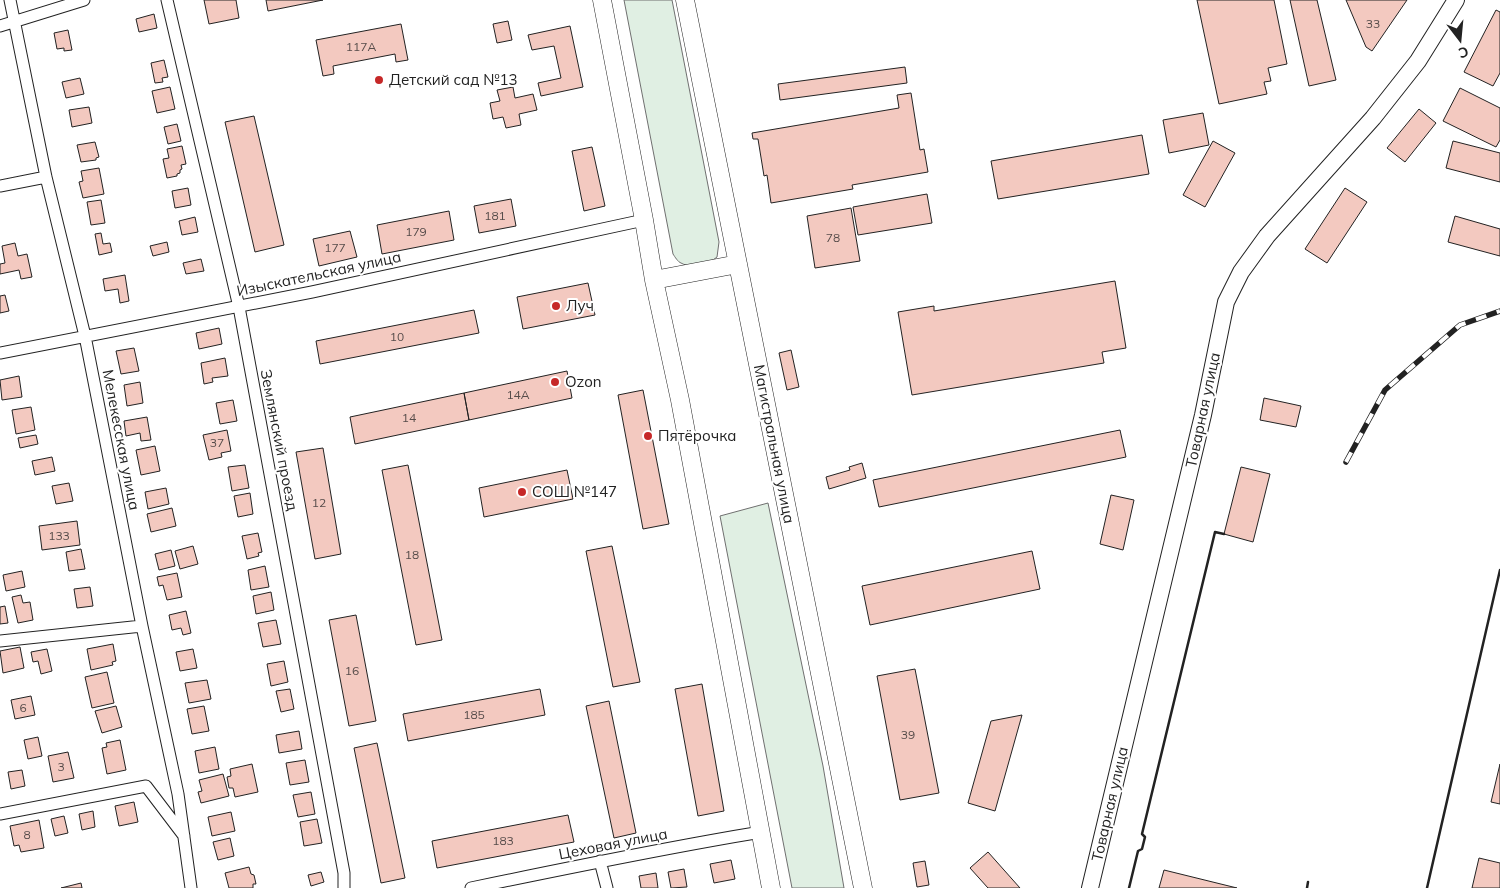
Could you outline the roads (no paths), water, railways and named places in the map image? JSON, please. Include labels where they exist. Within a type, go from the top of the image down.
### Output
[{"type":"main road","points":[[602,0],[654,280],[680,400],[772,888]]},
{"type":"main road","name":"Магистральная улица","points":[[685,0],[863,888]]},
{"type":"main road","points":[[654,280],[738,264]]},
{"type":"street","name":"Мелекесская улица","points":[[10,0],[46,176],[85,336],[142,626],[178,794],[191,888]]},
{"type":"street","points":[[0,26],[14,20],[84,0]]},
{"type":"street","name":"Землянский проезд","points":[[167,0],[239,307],[343,864],[344,888]]},
{"type":"street","name":"Товарная улица","points":[[1090,888],[1203,415],[1226,302],[1241,272],[1267,236],[1373,118],[1418,61],[1456,0]]},
{"type":"street","points":[[0,186],[46,176]]},
{"type":"street","name":"Изыскательская улица","points":[[0,353],[239,307],[644,220]]},
{"type":"street","points":[[0,641],[142,626]]},
{"type":"street","points":[[0,814],[146,786],[185,837]]},
{"type":"street","name":"Цеховая улица","points":[[471,888],[697,842],[761,832]]},
{"type":"street","points":[[600,861],[606,888]]},
{"type":"railway","points":[[1346,462],[1385,390],[1460,325],[1500,311]]},
{"type":"place","name":"Детский сад №13","points":[[379,80]]},
{"type":"place","name":"Луч","points":[[556,306]]},
{"type":"place","name":"Ozon","points":[[555,382]]},
{"type":"place","name":"Пятёрочка","points":[[648,436]]},
{"type":"place","name":"СОШ №147","points":[[522,492]]}]
